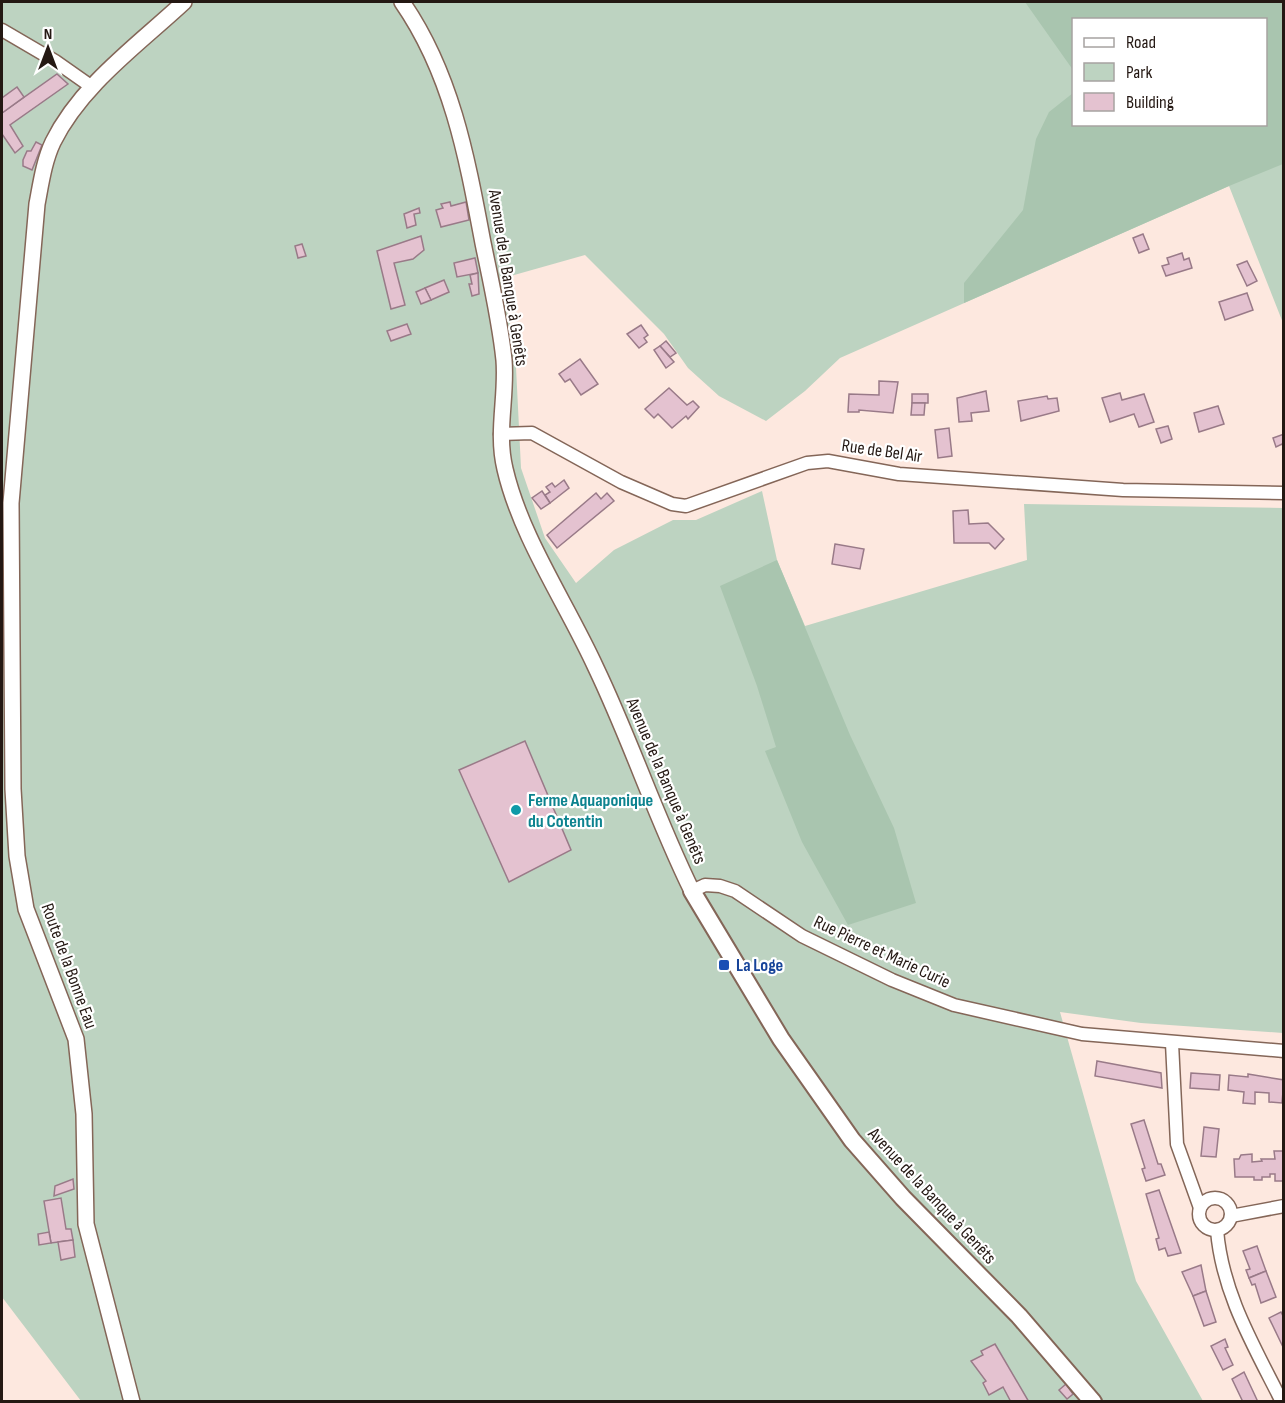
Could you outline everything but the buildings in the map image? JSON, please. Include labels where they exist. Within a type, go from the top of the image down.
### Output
[{"type":"main road","name":"Avenue de la Banque à Genêts","points":[[692,891],[781,1040],[852,1140],[903,1198],[1019,1316],[1093,1401]]},
{"type":"street","name":"Route de la Bonne Eau","points":[[132,1401],[86,1224],[84,1114],[76,1040],[26,909],[17,856],[13,789],[11,503],[37,204],[52,143],[76,106],[92,87],[184,2]]},
{"type":"street","name":"Avenue de la Banque à Genêts","points":[[402,2],[423,34],[443,78],[471,175],[502,345],[504,370],[500,434],[504,468],[522,517],[597,669],[670,846],[692,891]]},
{"type":"street","points":[[2,30],[55,61],[92,87]]},
{"type":"street","name":"Rue de Bel Air","points":[[500,434],[532,433],[621,482],[672,504],[686,506],[807,463],[828,461],[899,474],[1123,490],[1284,493]]},
{"type":"street","name":"Rue Pierre et Marie Curie","points":[[692,891],[705,885],[720,886],[735,891],[802,936],[892,980],[954,1005],[1082,1034],[1284,1051]]},
{"type":"street","points":[[1173,1043],[1177,1144],[1200,1208],[1202,1224],[1217,1230],[1227,1225],[1231,1216],[1226,1202],[1216,1198],[1207,1200],[1200,1208]]},
{"type":"street","points":[[1231,1216],[1284,1206]]},
{"type":"street","points":[[1217,1230],[1221,1260],[1231,1298],[1282,1401]]},
{"type":"green space","points":[[2,2],[1283,2],[1283,323],[1229,186],[840,358],[805,391],[766,421],[719,396],[688,368],[664,334],[585,255],[500,279],[515,347],[521,468],[545,538],[576,583],[614,550],[673,520],[696,520],[762,491],[777,560],[805,626],[1027,560],[1024,504],[1283,508],[1283,1033],[1141,1023],[1060,1012],[1136,1281],[1203,1401],[81,1401],[2,1297]]},
{"type":"green space","points":[[1025,2],[1283,2],[1283,164],[964,303],[964,283],[1023,210],[1036,139],[1049,112],[1072,94],[1072,126],[1267,126],[1267,18],[1072,18],[1072,69]]},
{"type":"green space","points":[[777,560],[850,735],[894,828],[916,903],[848,925],[802,842],[765,751],[776,747],[757,686],[720,586]]},
{"type":"place","name":"Ferme Aquaponique du Cotentin","points":[[516,810]]},
{"type":"place","name":"La Loge","points":[[724,965]]}]
